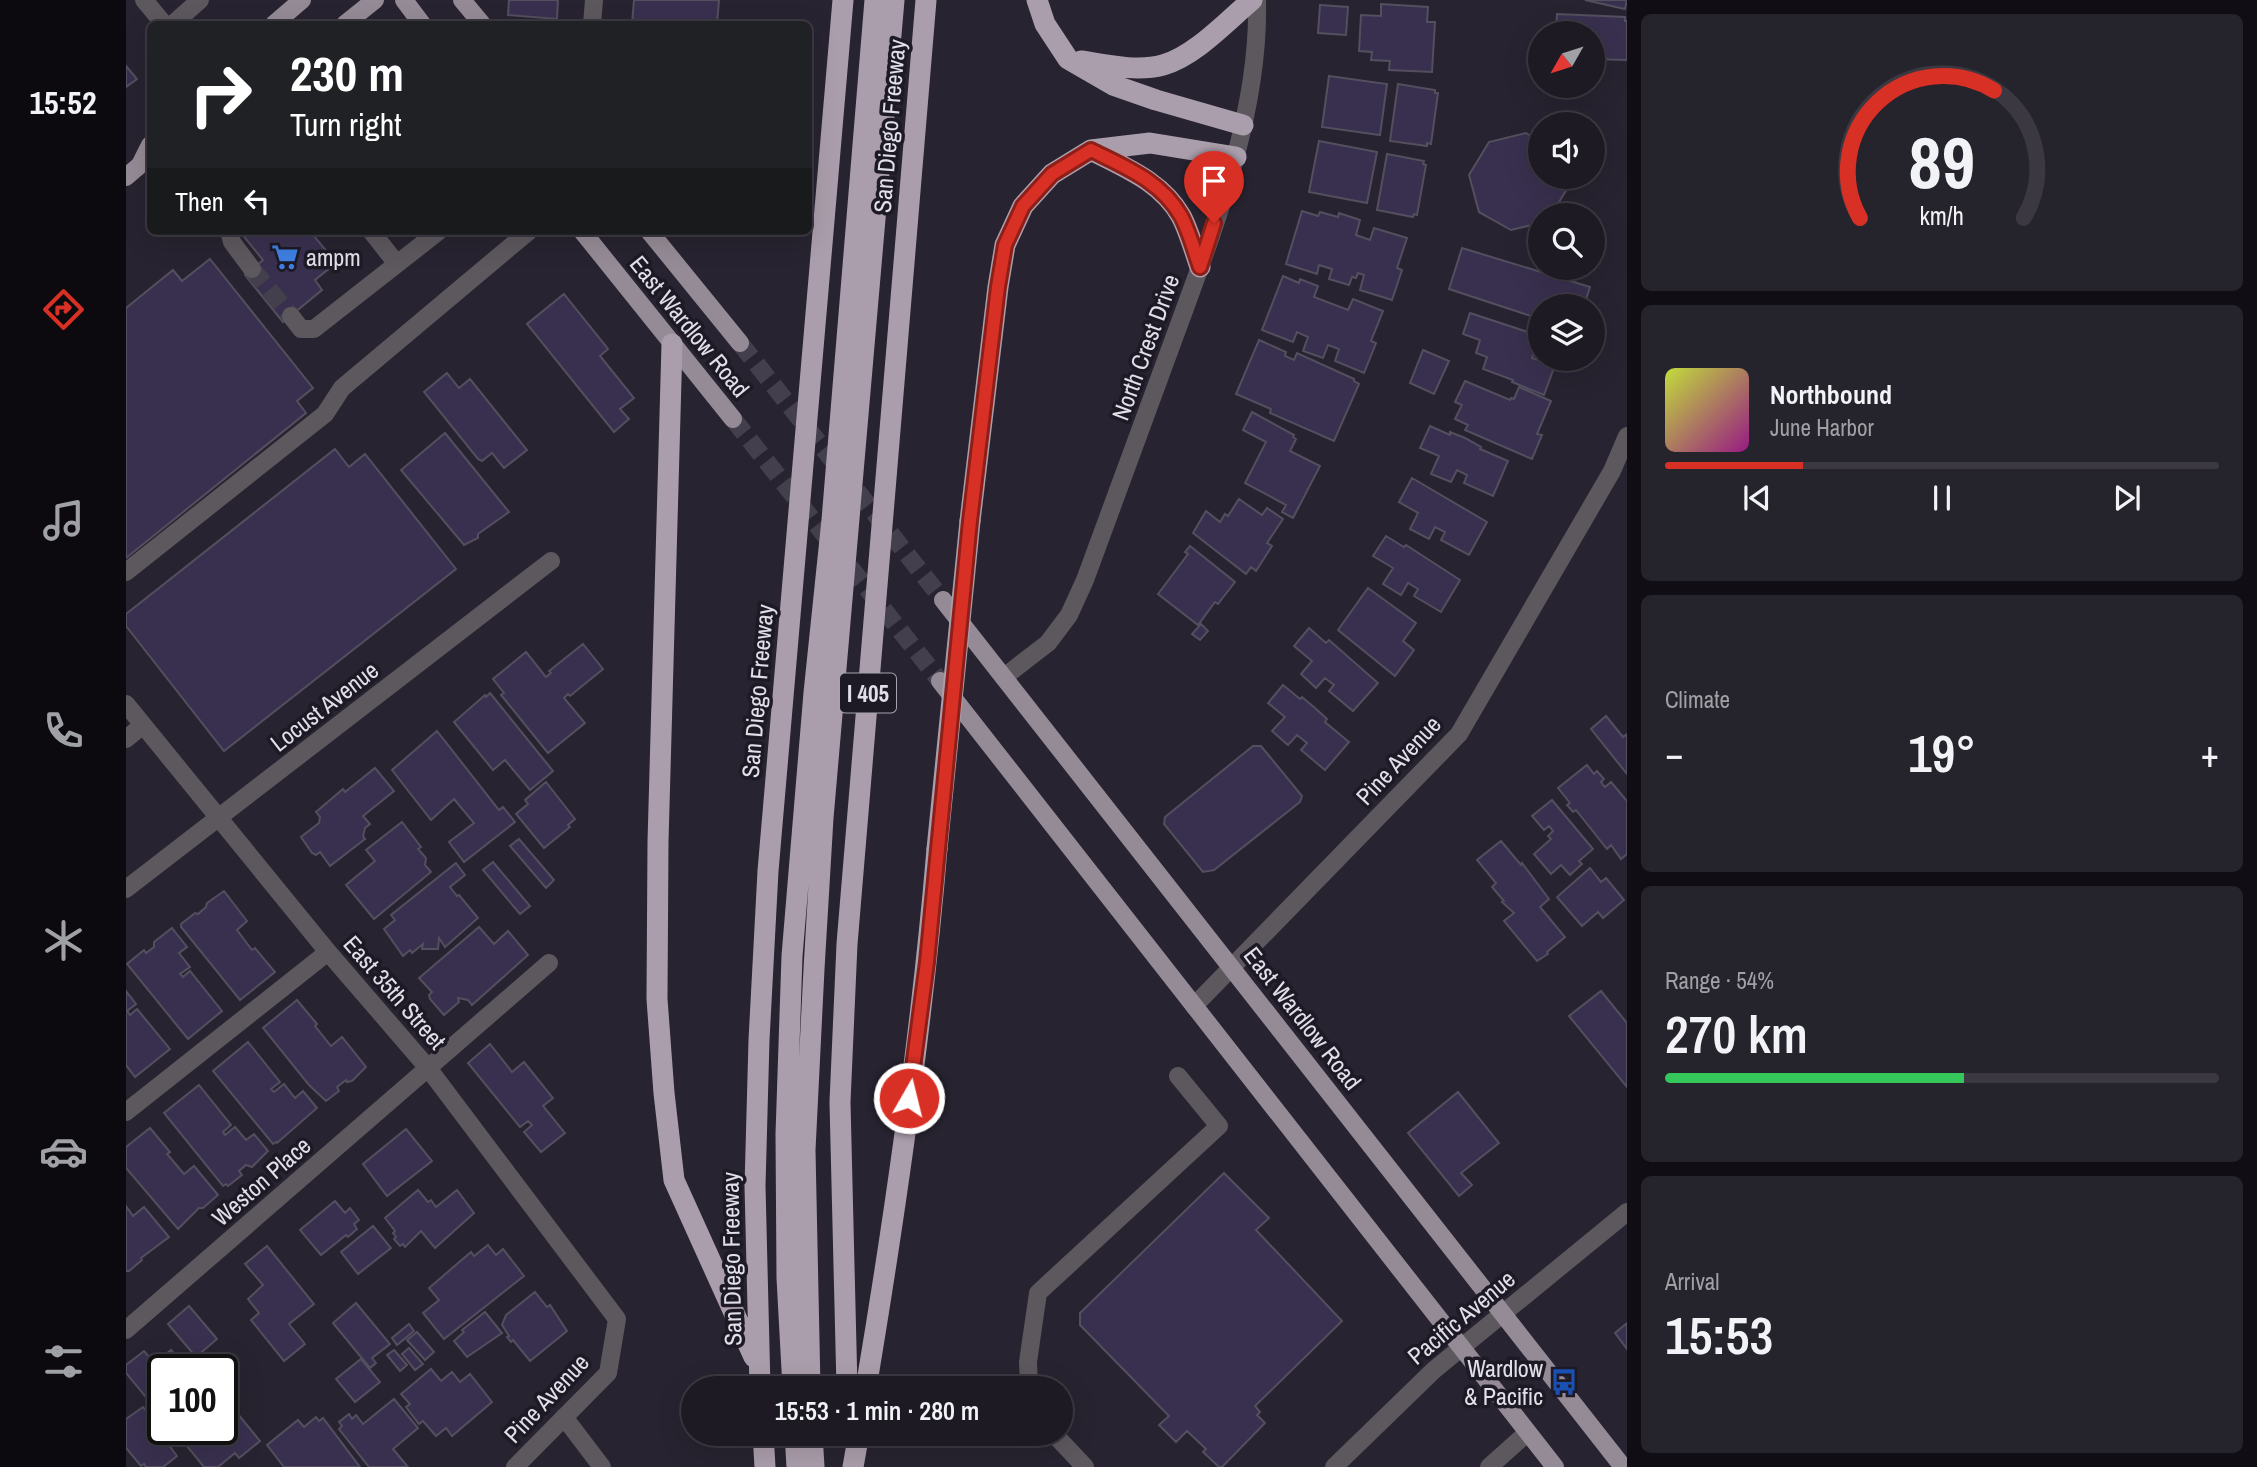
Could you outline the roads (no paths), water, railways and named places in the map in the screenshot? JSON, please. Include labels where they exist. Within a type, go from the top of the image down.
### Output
[{"type":"highway","name":"San Diego Freeway","points":[[759,1376],[755,1186],[768,871],[843,0]]},
{"type":"highway","points":[[792,1376],[787,1278],[786,1173],[792,956],[814,693],[832,520],[875,0]]},
{"type":"highway","points":[[810,1376],[805,1150],[814,956],[830,736],[894,0]]},
{"type":"highway","name":"San Diego Freeway","points":[[847,1376],[840,1102],[847,944],[926,0]]},
{"type":"highway","points":[[1037,0],[1045,24],[1068,59],[1113,85],[1244,125]]},
{"type":"highway","points":[[1068,59],[1115,66],[1153,67],[1166,64],[1186,55],[1255,0]]},
{"type":"highway","points":[[868,1376],[887,1262],[927,962],[970,521],[1005,245],[1023,206],[1052,174],[1091,150],[1150,143],[1236,157]]},
{"type":"highway","points":[[1091,150],[1160,188],[1182,217],[1200,267]]},
{"type":"highway","points":[[673,344],[658,855],[657,999],[664,1093],[674,1180],[758,1366]]},
{"type":"highway","points":[[764,1446],[765,1467]]},
{"type":"highway","points":[[796,1446],[797,1467]]},
{"type":"highway","points":[[813,1446],[814,1467]]},
{"type":"highway","points":[[849,1446],[851,1467]]},
{"type":"highway","points":[[851,1467],[856,1446]]},
{"type":"main road","points":[[278,21],[302,0]]},
{"type":"main road","points":[[349,21],[375,0]]},
{"type":"main road","points":[[404,0],[420,21]]},
{"type":"main road","points":[[462,0],[480,21]]},
{"type":"main road","points":[[126,177],[145,164]]},
{"type":"main road","name":"East Wardlow Road","points":[[585,235],[733,419]]},
{"type":"main road","name":"East Wardlow Road","points":[[652,235],[740,343]]},
{"type":"main road","name":"East Wardlow Road","points":[[943,600],[1623,1467]]},
{"type":"main road","points":[[940,681],[1555,1467]]},
{"type":"street","points":[[144,0],[162,21]]},
{"type":"street","points":[[176,21],[200,0]]},
{"type":"street","points":[[592,21],[594,0]]},
{"type":"street","name":"North Crest Drive","points":[[1004,677],[1048,643],[1074,603],[1085,580],[1200,267],[1236,157],[1244,125],[1258,29],[1255,0]]},
{"type":"street","points":[[230,235],[232,242],[252,269]]},
{"type":"street","points":[[375,235],[397,264]]},
{"type":"street","points":[[290,316],[301,329],[314,330],[434,235]]},
{"type":"street","points":[[126,572],[325,414],[342,388],[524,235]]},
{"type":"street","name":"Pine Avenue","points":[[1194,1006],[1459,734],[1612,471],[1627,436]]},
{"type":"street","name":"Locust Avenue","points":[[126,889],[551,561]]},
{"type":"street","name":"East 35th Street","points":[[126,704],[218,820],[428,1068],[617,1319]]},
{"type":"street","points":[[126,739],[143,725]]},
{"type":"street","points":[[126,1112],[328,952]]},
{"type":"street","name":"Weston Place","points":[[126,1330],[549,963]]},
{"type":"street","points":[[1029,1376],[1028,1362],[1038,1293],[1219,1126],[1178,1076]]},
{"type":"street","name":"Pacific Avenue","points":[[1334,1467],[1461,1347],[1627,1212]]},
{"type":"street","name":"Pine Avenue","points":[[514,1467],[608,1373],[617,1319]]},
{"type":"street","points":[[564,1417],[602,1467]]},
{"type":"street","points":[[1489,1467],[1527,1433]]},
{"type":"street","points":[[1065,1446],[1085,1467]]},
{"type":"tunnel","points":[[252,269],[291,316]]},
{"type":"tunnel","points":[[740,343],[943,600]]},
{"type":"tunnel","points":[[733,419],[940,681]]},
{"type":"place","name":"ampm","points":[[285,257]]},
{"type":"place","name":"Wardlow & Pacific","points":[[1564,1382]]}]
